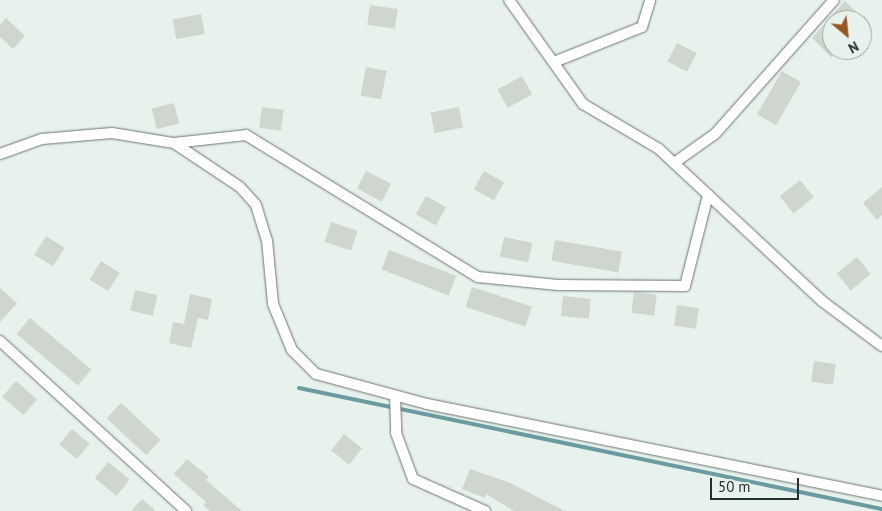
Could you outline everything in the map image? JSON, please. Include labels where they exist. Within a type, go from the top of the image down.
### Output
[{"type":"street","points":[[510,0],[583,104],[659,149],[822,301],[882,346]]},
{"type":"street","points":[[554,62],[642,26],[650,0]]},
{"type":"street","points":[[674,163],[715,134],[834,0]]},
{"type":"street","points":[[0,154],[42,139],[112,133],[174,143],[246,135],[478,277],[558,285],[685,286],[708,195]]},
{"type":"street","points":[[174,143],[240,187],[256,205],[267,240],[273,304],[292,350],[316,374],[395,396],[882,496]]},
{"type":"street","points":[[0,341],[186,511]]},
{"type":"street","points":[[395,396],[396,433],[413,479],[485,511]]},
{"type":"building","points":[[845,1],[854,10],[837,10]]},
{"type":"building","points":[[370,5],[398,9],[395,29],[367,25]]},
{"type":"building","points":[[201,14],[205,34],[176,39],[173,20]]},
{"type":"building","points":[[6,18],[25,36],[13,49],[0,37],[0,25]]},
{"type":"building","points":[[822,27],[822,48],[812,38]]},
{"type":"building","points":[[677,43],[697,53],[687,72],[667,62]]},
{"type":"building","points":[[366,67],[387,71],[381,99],[360,95]]},
{"type":"building","points":[[782,71],[801,82],[776,125],[757,114]]},
{"type":"building","points":[[522,76],[532,94],[508,108],[498,90]]},
{"type":"building","points":[[174,103],[179,123],[157,129],[152,109]]},
{"type":"building","points":[[262,107],[284,110],[281,131],[259,128]]},
{"type":"building","points":[[459,107],[463,128],[435,133],[431,113]]},
{"type":"building","points":[[366,171],[391,184],[382,202],[357,189]]},
{"type":"building","points":[[484,171],[504,182],[494,201],[474,189]]},
{"type":"building","points":[[800,180],[814,197],[794,213],[780,196]]},
{"type":"building","points":[[882,187],[882,215],[877,220],[863,203]]},
{"type":"building","points":[[426,196],[446,207],[436,226],[416,214]]},
{"type":"building","points":[[331,222],[358,231],[351,251],[325,242]]},
{"type":"building","points":[[46,236],[65,248],[53,266],[34,255]]},
{"type":"building","points":[[504,237],[532,243],[528,263],[500,257]]},
{"type":"building","points":[[555,240],[622,252],[618,272],[551,261]]},
{"type":"building","points":[[389,250],[456,276],[449,295],[381,270]]},
{"type":"building","points":[[857,257],[871,274],[851,290],[837,273]]},
{"type":"building","points":[[101,261],[120,273],[108,291],[89,280]]},
{"type":"building","points":[[472,287],[532,306],[525,326],[466,307]]},
{"type":"building","points":[[0,288],[17,303],[0,322]]},
{"type":"building","points":[[135,290],[157,295],[153,316],[130,310]]},
{"type":"building","points":[[634,292],[657,295],[654,316],[631,313]]},
{"type":"building","points":[[190,294],[212,299],[208,320],[198,318],[191,348],[169,343],[173,322],[184,324]]},
{"type":"building","points":[[563,296],[591,299],[589,319],[561,316]]},
{"type":"building","points":[[677,305],[699,308],[696,329],[674,326]]},
{"type":"building","points":[[30,318],[91,369],[78,386],[17,334]]},
{"type":"building","points":[[814,361],[836,364],[833,385],[811,382]]},
{"type":"building","points":[[16,381],[37,399],[23,415],[2,397]]},
{"type":"building","points":[[121,403],[160,440],[146,455],[107,418]]},
{"type":"building","points":[[72,429],[90,444],[77,459],[59,444]]},
{"type":"building","points":[[344,434],[362,448],[349,465],[331,451]]},
{"type":"building","points":[[187,459],[209,477],[206,480],[242,511],[210,511],[203,505],[206,502],[174,474]]},
{"type":"building","points":[[108,462],[130,480],[117,496],[95,478]]},
{"type":"building","points":[[470,469],[508,482],[565,511],[514,511],[486,494],[485,498],[462,489]]},
{"type":"building","points":[[142,499],[156,511],[131,511]]},
{"type":"waterway","points":[[299,388],[882,509]]}]
